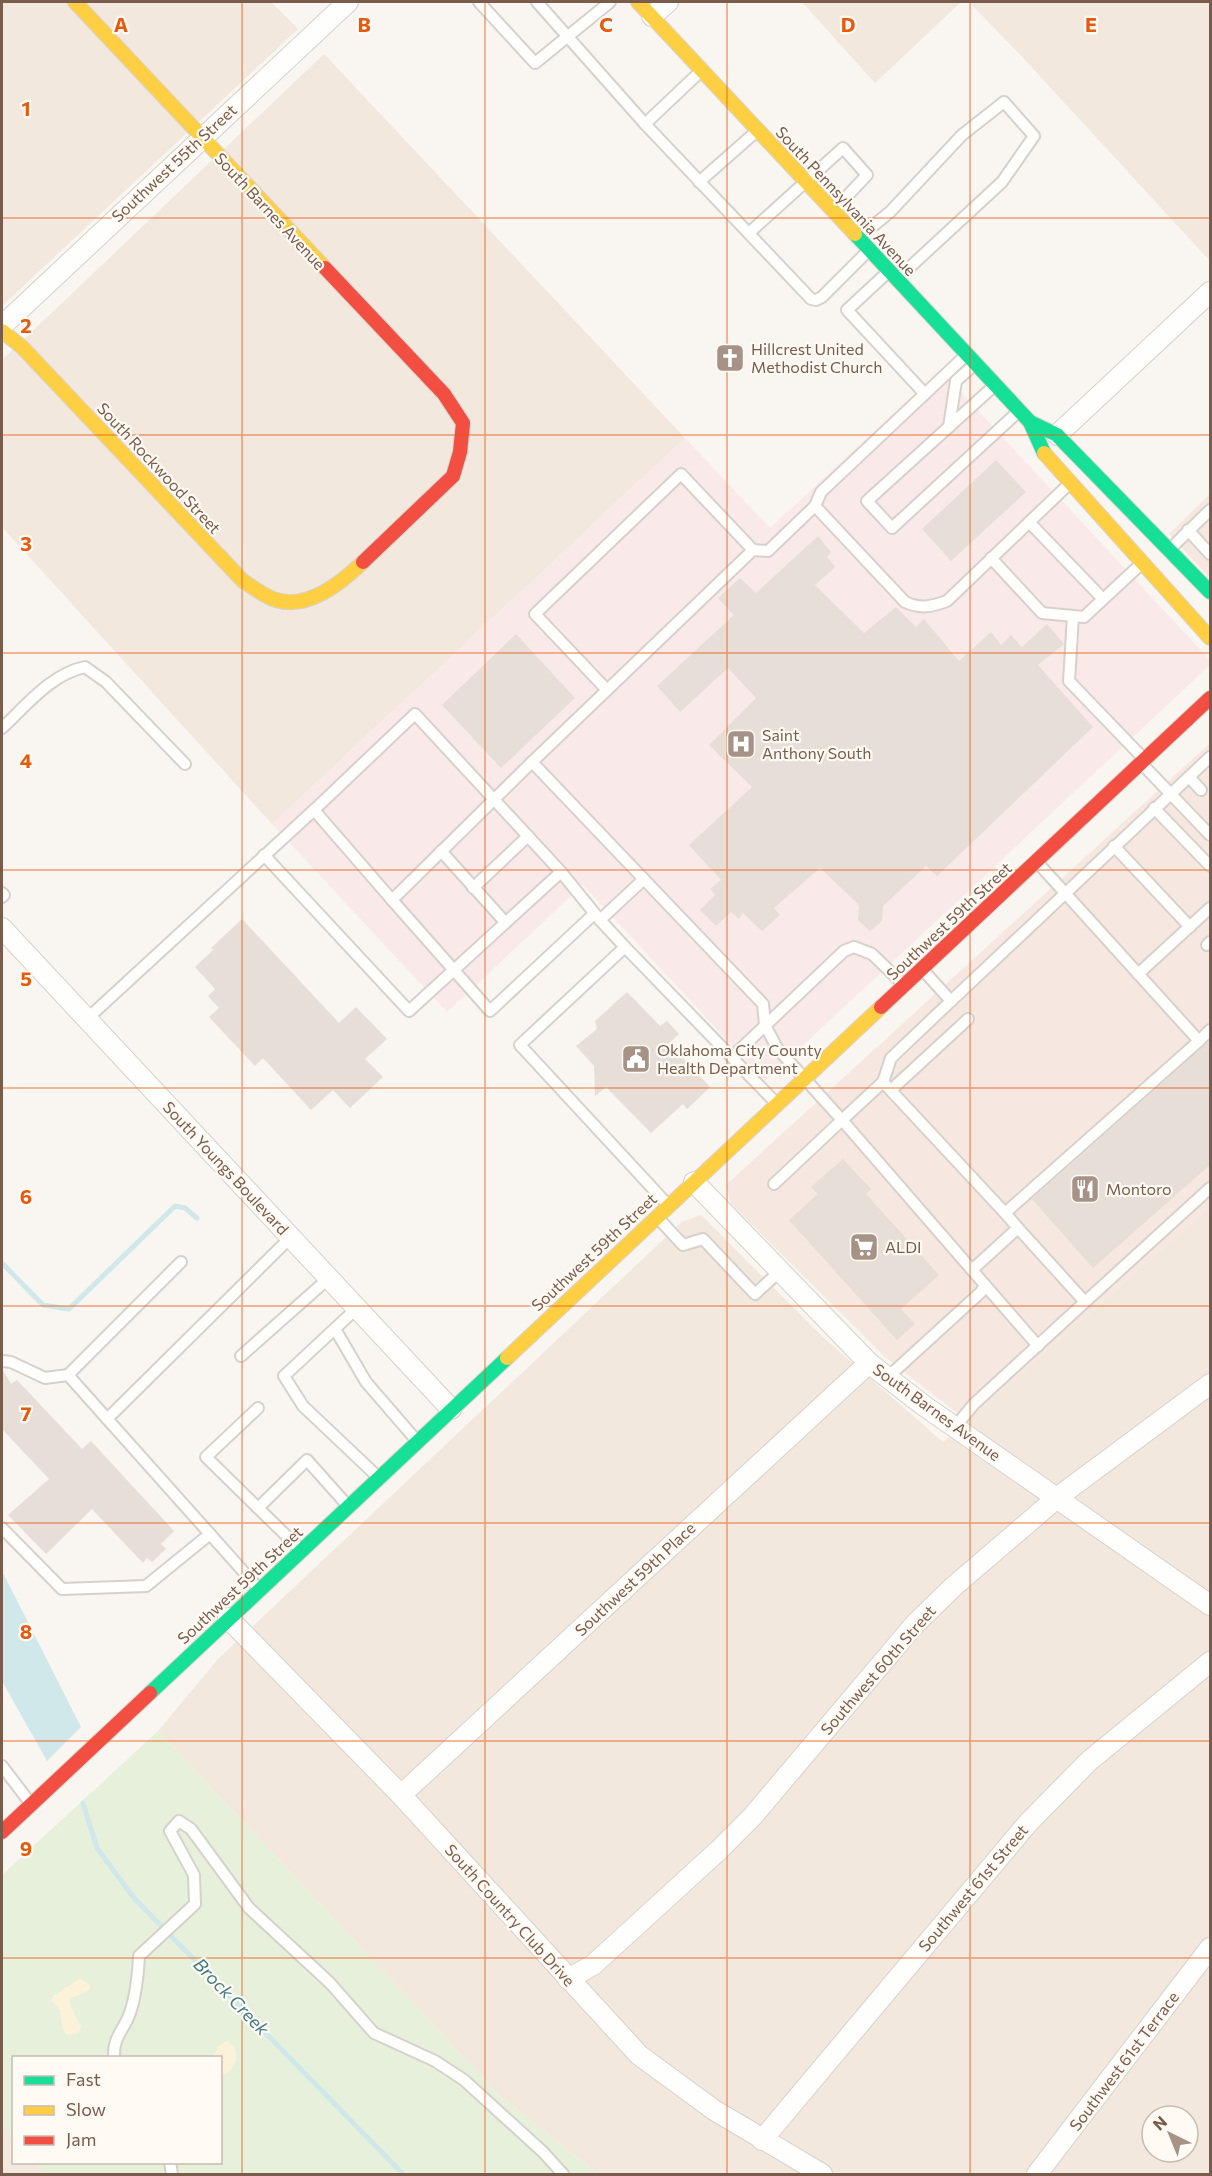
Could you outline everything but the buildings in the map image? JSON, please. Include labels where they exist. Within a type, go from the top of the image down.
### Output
[{"type":"main road","name":"South Barnes Avenue","points":[[75,2],[444,394],[463,423],[460,452],[453,476],[355,570],[305,602]]},
{"type":"main road","name":"South Pennsylvania Avenue","points":[[638,2],[1030,422],[1042,450],[1210,638]]},
{"type":"main road","name":"South Rockwood Street","points":[[2,331],[22,347],[243,581],[276,600],[305,602]]},
{"type":"main road","name":"South Pennsylvania Avenue","points":[[1030,422],[1057,435],[1210,592]]},
{"type":"main road","name":"Southwest 59th Street","points":[[2,1832],[1205,703]]},
{"type":"street","name":"Southwest 55th Street","points":[[2,326],[348,2]]},
{"type":"street","points":[[652,16],[668,2]]},
{"type":"street","points":[[1057,435],[1210,292]]},
{"type":"street","name":"South Youngs Boulevard","points":[[2,928],[451,1409]]},
{"type":"street","name":"South Barnes Avenue","points":[[694,1182],[869,1363],[956,1427],[1210,1605]]},
{"type":"street","name":"Southwest 59th Place","points":[[401,1795],[869,1363]]},
{"type":"street","name":"Southwest 60th Street","points":[[568,1979],[593,1965],[752,1817],[915,1624],[1058,1497],[1210,1384]]},
{"type":"street","name":"South Country Club Drive","points":[[228,1618],[401,1795],[639,2055],[714,2110],[822,2175]]},
{"type":"street","name":"Southwest 61st Street","points":[[762,2140],[1028,1823],[1089,1761],[1210,1662]]},
{"type":"street","name":"Southwest 61st Terrace","points":[[1037,2175],[1210,1948]]},
{"type":"lane","points":[[479,2],[535,63],[610,2]]},
{"type":"lane","points":[[537,2],[645,124],[750,232],[811,299],[816,300],[870,250]]},
{"type":"lane","points":[[645,124],[702,70]]},
{"type":"lane","points":[[858,238],[890,212],[962,135],[1004,102],[1034,136],[1002,182],[893,275],[847,310],[925,394]]},
{"type":"lane","points":[[699,182],[758,130]]},
{"type":"lane","points":[[750,232],[843,148],[867,175],[833,211]]},
{"type":"lane","points":[[607,690],[535,614],[681,474],[753,550],[768,551],[815,506],[820,492],[925,394],[971,359]]},
{"type":"lane","points":[[949,427],[956,381],[971,359]]},
{"type":"lane","points":[[996,385],[867,501],[892,528],[1020,411]]},
{"type":"lane","points":[[815,506],[904,602],[916,607],[933,606],[947,601],[1070,482]]},
{"type":"lane","points":[[1170,549],[1210,510]]},
{"type":"lane","points":[[1029,522],[1103,599]]},
{"type":"lane","points":[[1188,531],[1210,554]]},
{"type":"lane","points":[[392,900],[753,550]]},
{"type":"lane","points":[[991,558],[1042,613],[1084,617],[1142,563]]},
{"type":"lane","points":[[1073,616],[1069,681],[1210,835]]},
{"type":"lane","points":[[2,728],[58,677],[70,670],[85,667],[105,682],[185,764]]},
{"type":"lane","points":[[1205,703],[1210,719]]},
{"type":"lane","points":[[87,1020],[415,714],[561,872],[597,917],[778,1104]]},
{"type":"lane","points":[[887,1086],[891,1058],[1066,895],[1170,793],[1209,761]]},
{"type":"lane","points":[[532,762],[763,1004],[765,1025],[777,1048],[973,1269],[1038,1346]]},
{"type":"lane","points":[[1189,777],[1201,790]]},
{"type":"lane","points":[[1154,808],[1210,866]]},
{"type":"lane","points":[[314,810],[490,1011],[644,879]]},
{"type":"lane","points":[[473,888],[528,836]]},
{"type":"lane","points":[[1114,846],[1190,927]]},
{"type":"lane","points":[[441,851],[505,922]]},
{"type":"lane","points":[[264,855],[409,1011],[561,872]]},
{"type":"lane","points":[[1037,862],[1199,1041]]},
{"type":"lane","points":[[1138,974],[1210,908]]},
{"type":"lane","points":[[625,947],[520,1046],[668,1205]]},
{"type":"lane","points":[[732,1057],[844,951],[854,947],[872,954],[904,986]]},
{"type":"lane","points":[[921,969],[951,1001]]},
{"type":"lane","points":[[774,1184],[842,1120],[968,1019]]},
{"type":"lane","points":[[1005,1213],[1210,1030]]},
{"type":"lane","points":[[887,1086],[1085,1302]]},
{"type":"lane","points":[[956,1427],[974,1404],[1210,1188]]},
{"type":"lane","points":[[657,1216],[683,1245],[703,1239],[755,1294],[780,1271]]},
{"type":"lane","points":[[973,1269],[1018,1228]]},
{"type":"lane","points":[[107,1419],[291,1237]]},
{"type":"lane","points":[[2,1361],[11,1362],[45,1378],[68,1375],[181,1262]]},
{"type":"lane","points":[[241,1356],[329,1278]]},
{"type":"lane","points":[[888,1377],[981,1293],[985,1286]]},
{"type":"lane","points":[[357,1308],[284,1376],[303,1406],[378,1478]]},
{"type":"lane","points":[[335,1329],[366,1382],[417,1441]]},
{"type":"lane","points":[[68,1375],[259,1590]]},
{"type":"lane","points":[[258,1408],[206,1457],[301,1550]]},
{"type":"lane","points":[[258,1508],[307,1460],[348,1506]]},
{"type":"lane","points":[[2,1528],[62,1589],[146,1586],[210,1534]]},
{"type":"lane","points":[[2,1766],[31,1804]]},
{"type":"lane","points":[[194,1875],[170,1831],[179,1821],[191,1829],[249,1908],[330,1983],[374,2033],[435,2061],[464,2080],[543,2152],[563,2175]]},
{"type":"lane","points":[[114,2056],[113,2043],[129,2015],[137,1987],[139,1956],[195,1904],[194,1875],[198,1865],[205,1862],[214,1863]]},
{"type":"shaded area","points":[[2,2],[271,2],[298,29],[2,306]]},
{"type":"shaded area","points":[[802,2],[961,2],[875,83]]},
{"type":"shaded area","points":[[969,2],[1210,2],[1210,261],[1025,60]]},
{"type":"shaded area","points":[[324,54],[685,438],[272,824],[2,527],[2,360]]},
{"type":"shaded area","name":"Saint Anthony South","points":[[940,370],[1210,660],[1210,665],[765,1081],[583,885],[447,1012],[272,824],[685,438],[770,528]]},
{"type":"shaded area","points":[[1210,494],[1210,578],[1169,534]]},
{"type":"shaded area","points":[[1210,743],[1210,1207],[967,1421],[885,1357],[731,1204],[726,1185]]},
{"type":"shaded area","points":[[1210,1207],[1210,2174],[598,2174],[500,2096],[158,1731],[218,1659],[682,1222],[701,1215],[824,1338],[943,1442]]},
{"type":"shaded area","points":[[2,2126],[12,2138],[12,2164],[36,2164],[47,2174],[2,2174]]},
{"type":"green space","points":[[158,1731],[500,2096],[598,2174],[47,2174],[36,2164],[222,2164],[222,2056],[12,2056],[12,2138],[2,2126],[2,1875]]},
{"type":"sand","points":[[80,1978],[91,1986],[88,1991],[71,1998],[69,2003],[81,2026],[79,2033],[66,2035],[62,2028],[60,2010],[51,2001],[53,1996]]},
{"type":"sand","points":[[227,2041],[235,2049],[236,2054],[234,2065],[227,2073],[222,2075],[222,2056],[214,2056],[218,2047]]},
{"type":"water","points":[[2,1571],[81,1727],[47,1761],[2,1681]]},
{"type":"waterway","points":[[2,1263],[43,1305],[69,1309],[175,1206],[185,1208],[197,1218]]},
{"type":"waterway","name":"Brock Creek","points":[[83,1803],[97,1848],[134,1898],[403,2174]]},
{"type":"traffic: fast","points":[[855,234],[1030,422],[1044,453]]},
{"type":"traffic: fast","points":[[1030,422],[1057,435],[1210,592]]},
{"type":"traffic: fast","points":[[150,1693],[507,1358]]},
{"type":"traffic: slow","points":[[75,2],[325,268]]},
{"type":"traffic: slow","points":[[638,2],[855,234]]},
{"type":"traffic: slow","points":[[2,331],[22,347],[243,581],[259,592],[272,599],[288,602],[312,598],[334,586],[363,562]]},
{"type":"traffic: slow","points":[[1044,453],[1210,638]]},
{"type":"traffic: slow","points":[[507,1358],[881,1007]]},
{"type":"traffic: jam","points":[[325,268],[444,394],[463,423],[460,452],[453,476],[363,562]]},
{"type":"traffic: jam","points":[[881,1007],[1210,698]]},
{"type":"traffic: jam","points":[[2,1832],[150,1693]]},
{"type":"place","name":"Hillcrest United Methodist Church","points":[[730,358]]},
{"type":"place","name":"Saint Anthony South","points":[[741,744]]},
{"type":"place","name":"Oklahoma City County Health Department","points":[[636,1059]]},
{"type":"place","name":"Montoro","points":[[1085,1189]]},
{"type":"place","name":"ALDI","points":[[864,1247]]}]
